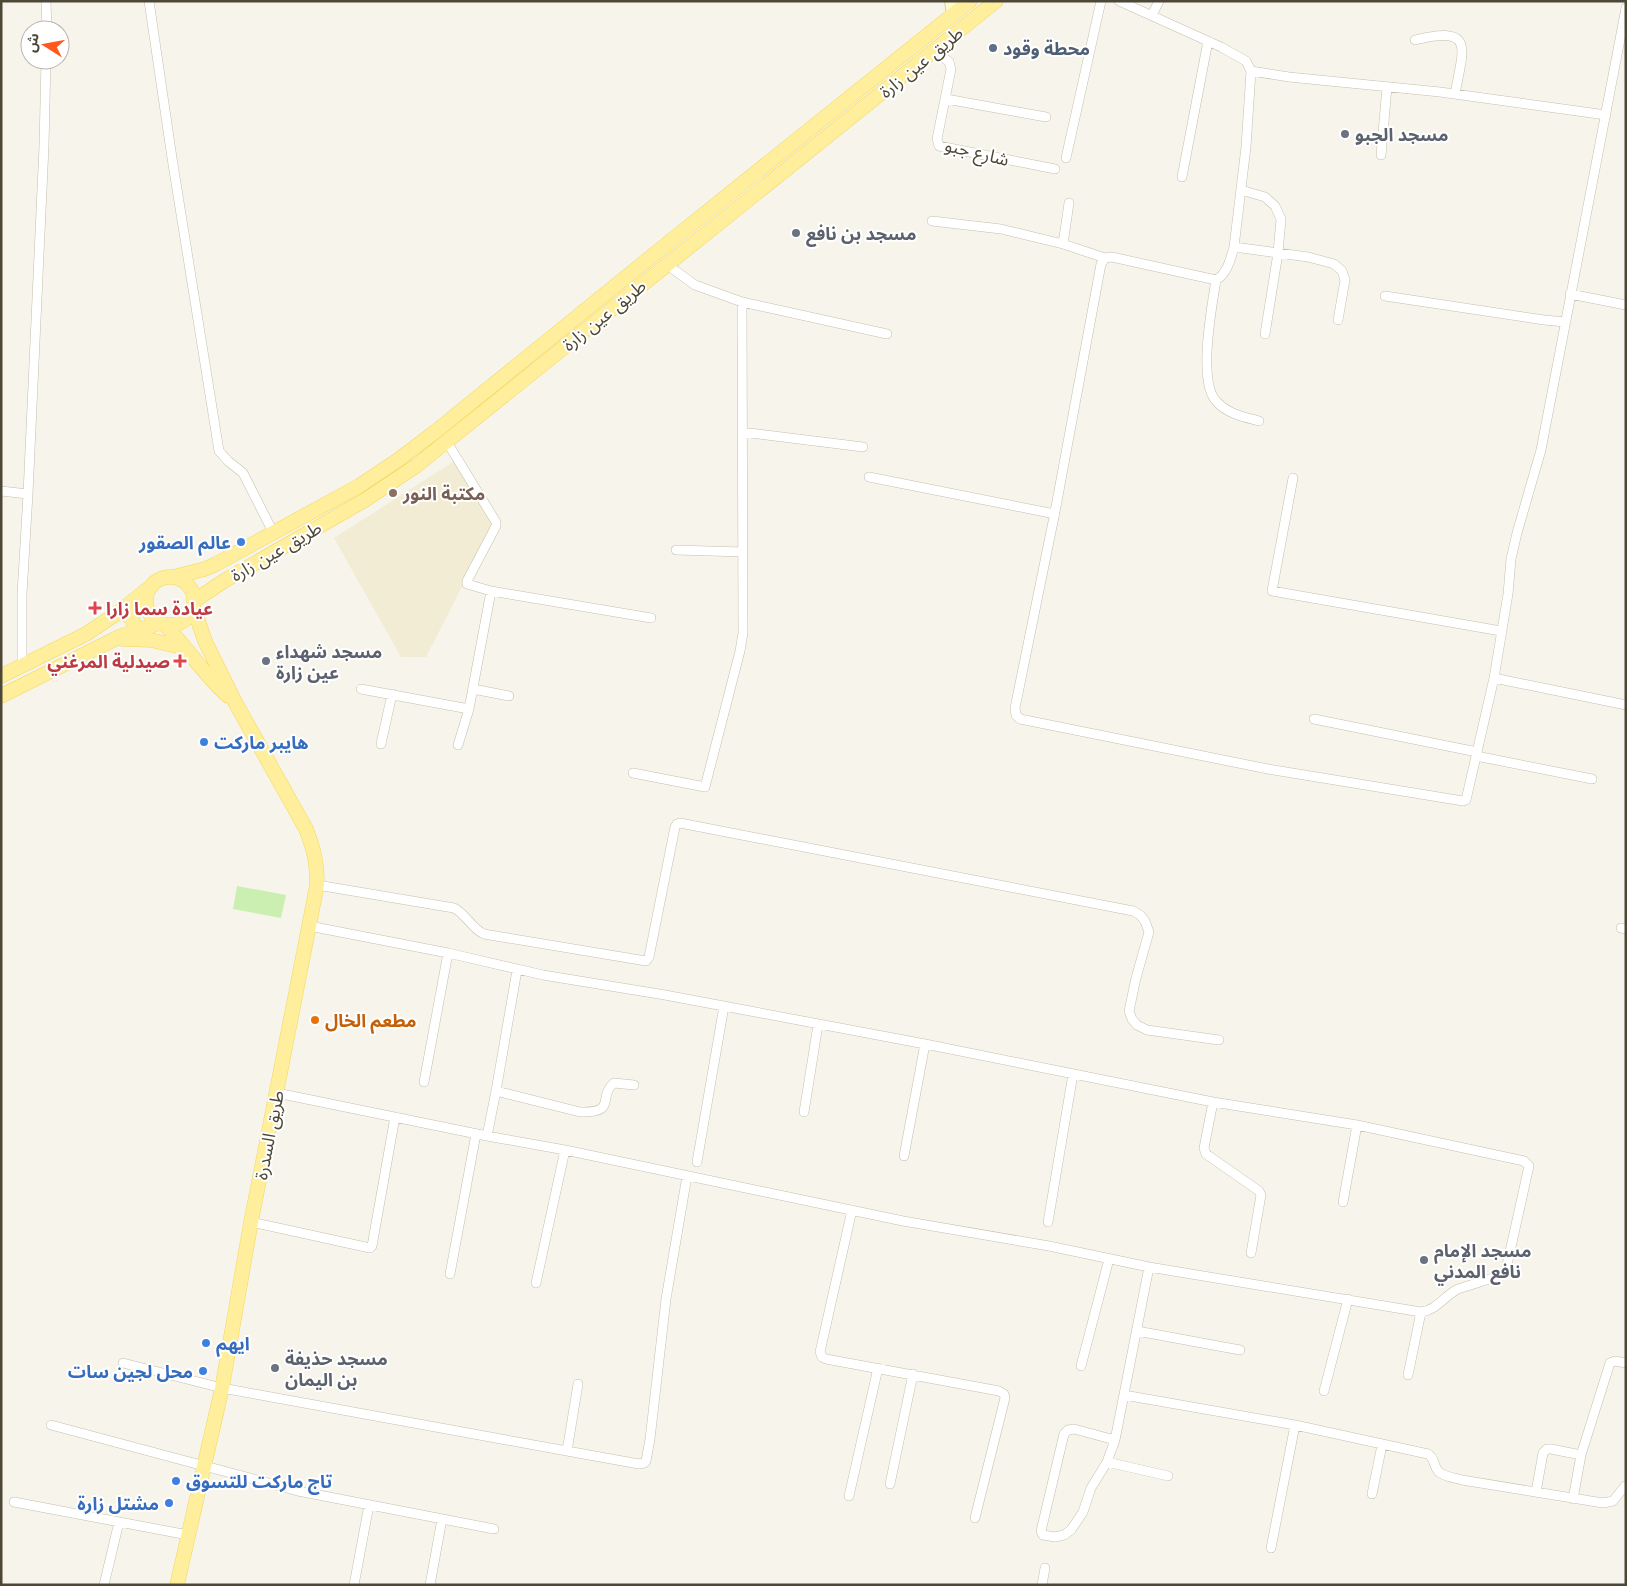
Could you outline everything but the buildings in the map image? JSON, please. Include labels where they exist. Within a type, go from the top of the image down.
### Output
[{"type":"main road","name":"طريق عين زارة","points":[[173,577],[205,570],[274,534],[359,486],[417,447],[952,8],[970,1]]},
{"type":"main road","name":"طريق عين زارة","points":[[193,604],[215,586],[365,500],[405,474],[996,1]]},
{"type":"main road","points":[[205,570],[204,578],[210,585],[215,586]]},
{"type":"main road","points":[[1,676],[86,634],[119,612],[162,578],[173,577],[188,585],[191,590],[193,604],[205,641],[234,702]]},
{"type":"main road","points":[[149,588],[146,601],[150,614],[186,648],[212,681],[234,702]]},
{"type":"main road","points":[[1,696],[135,631],[162,624],[180,623],[188,616],[193,604]]},
{"type":"main road","points":[[119,612],[125,613],[130,617],[134,622],[135,631]]},
{"type":"main road","points":[[116,639],[151,640],[186,648]]},
{"type":"main road","name":"طريق السدرة","points":[[177,1585],[222,1388],[317,885],[316,859],[306,829],[234,702]]},
{"type":"street","points":[[46,1],[47,20]]},
{"type":"street","points":[[149,1],[172,158],[220,451],[228,461],[243,473],[274,534]]},
{"type":"street","points":[[1066,158],[1101,1]]},
{"type":"street","points":[[1119,1],[1208,41],[1246,61],[1251,71],[1246,147],[1234,247],[1230,262],[1222,275],[1216,280],[1208,338],[1208,368],[1211,394],[1216,402],[1236,415],[1259,421]]},
{"type":"street","points":[[1152,15],[1159,1]]},
{"type":"street","points":[[1105,258],[1101,264],[1015,708],[1016,715],[1020,719],[1268,769],[1466,800],[1494,678],[1508,594],[1511,559],[1541,450],[1626,8]]},
{"type":"street","points":[[1415,40],[1438,35],[1457,38],[1461,42],[1463,51],[1455,94]]},
{"type":"street","points":[[1182,177],[1208,41]]},
{"type":"street","name":"شارع جبو","points":[[936,50],[951,66],[937,140],[939,146],[1055,169]]},
{"type":"street","points":[[22,666],[22,594],[44,156],[46,70]]},
{"type":"street","points":[[1251,71],[1289,77],[1455,94],[1606,115]]},
{"type":"street","points":[[1381,155],[1387,87]]},
{"type":"street","points":[[946,99],[1046,117]]},
{"type":"street","points":[[1240,190],[1265,197],[1275,206],[1281,219],[1278,253],[1265,334]]},
{"type":"street","points":[[1063,244],[1069,203]]},
{"type":"street","points":[[932,221],[973,224],[1001,229],[1063,244],[1105,258],[1112,257],[1216,280]]},
{"type":"street","points":[[1234,247],[1326,261],[1334,264],[1342,271],[1345,280],[1338,320]]},
{"type":"street","points":[[666,264],[695,285],[742,302],[887,334]]},
{"type":"street","points":[[1570,294],[1626,305]]},
{"type":"street","points":[[1385,296],[1566,322]]},
{"type":"street","points":[[633,773],[703,788],[706,785],[743,632],[742,302]]},
{"type":"street","points":[[742,432],[863,447]]},
{"type":"street","points":[[447,442],[496,522],[496,526],[467,584],[491,591],[652,618]]},
{"type":"street","points":[[869,477],[1054,514]]},
{"type":"street","points":[[1293,478],[1272,591],[1501,631]]},
{"type":"street","points":[[1,491],[28,494]]},
{"type":"street","points":[[676,550],[743,552]]},
{"type":"street","points":[[458,745],[469,709],[491,591]]},
{"type":"street","points":[[1494,678],[1626,705]]},
{"type":"street","points":[[362,688],[469,709]]},
{"type":"street","points":[[473,689],[509,696]]},
{"type":"street","points":[[382,744],[392,694]]},
{"type":"street","points":[[1314,719],[1592,779]]},
{"type":"street","points":[[317,885],[454,908],[478,931],[484,934],[646,961],[650,957],[675,827],[680,823],[1133,911],[1145,921],[1149,932],[1129,1010],[1132,1019],[1137,1025],[1147,1030],[1219,1040]]},
{"type":"street","points":[[277,1093],[476,1134],[566,1150],[903,1221],[1049,1246],[1149,1267],[1422,1312],[1429,1311],[1458,1289],[1506,1274],[1528,1166],[1528,1163],[1524,1161],[1357,1125],[1213,1102],[925,1044],[724,1006],[517,970],[448,953],[309,926]]},
{"type":"street","points":[[424,1082],[448,953]]},
{"type":"street","points":[[487,1136],[517,970]]},
{"type":"street","points":[[697,1162],[724,1006]]},
{"type":"street","points":[[804,1112],[818,1024]]},
{"type":"street","points":[[904,1156],[925,1044]]},
{"type":"street","points":[[1048,1222],[1073,1074]]},
{"type":"street","points":[[496,1091],[580,1112],[593,1113],[604,1106],[611,1086],[614,1083],[634,1085]]},
{"type":"street","points":[[1213,1102],[1204,1152],[1259,1191],[1261,1195],[1251,1253]]},
{"type":"street","points":[[252,1222],[370,1248],[396,1117]]},
{"type":"street","points":[[1343,1202],[1357,1125]]},
{"type":"street","points":[[450,1274],[476,1134]]},
{"type":"street","points":[[536,1284],[566,1150]]},
{"type":"street","points":[[123,1363],[222,1388],[639,1464],[644,1463],[650,1439],[666,1299],[687,1176]]},
{"type":"street","points":[[852,1210],[820,1352],[826,1359],[913,1374],[999,1391],[1004,1394],[1005,1398],[975,1518]]},
{"type":"street","points":[[1081,1366],[1109,1258]]},
{"type":"street","points":[[1115,1440],[1074,1429],[1068,1430],[1064,1434],[1041,1534],[1055,1537],[1064,1535],[1072,1530],[1083,1512],[1091,1488],[1107,1462],[1115,1440],[1149,1267]]},
{"type":"street","points":[[1324,1390],[1348,1299]]},
{"type":"street","points":[[1408,1375],[1422,1312]]},
{"type":"street","points":[[1137,1331],[1240,1350]]},
{"type":"street","points":[[1573,1499],[1581,1455],[1610,1363],[1616,1361],[1626,1363]]},
{"type":"street","points":[[849,1496],[878,1368]]},
{"type":"street","points":[[890,1484],[913,1374]]},
{"type":"street","points":[[567,1451],[578,1384]]},
{"type":"street","points":[[1124,1395],[1295,1425],[1428,1454],[1434,1459],[1438,1471],[1462,1480],[1608,1503],[1613,1501],[1626,1486]]},
{"type":"street","points":[[52,1425],[298,1491],[494,1529]]},
{"type":"street","points":[[1270,1548],[1295,1425]]},
{"type":"street","points":[[1372,1494],[1382,1445]]},
{"type":"street","points":[[1536,1492],[1542,1457],[1545,1451],[1551,1449],[1581,1455]]},
{"type":"street","points":[[1107,1462],[1168,1476]]},
{"type":"street","points":[[14,1502],[188,1535]]},
{"type":"street","points":[[354,1585],[369,1505]]},
{"type":"street","points":[[430,1585],[442,1519]]},
{"type":"street","points":[[104,1585],[119,1522]]},
{"type":"street","points":[[1042,1585],[1045,1568]]},
{"type":"shaded area","points":[[456,460],[494,524],[426,657],[401,657],[334,538]]},
{"type":"green space","points":[[237,886],[286,895],[281,918],[233,909]]},
{"type":"place","name":"محطة وقود","points":[[993,48]]},
{"type":"place","name":"مسجد الجبو","points":[[1345,134]]},
{"type":"place","name":"مسجد بن نافع","points":[[796,233]]},
{"type":"place","name":"مكتبة النور","points":[[393,493]]},
{"type":"place","name":"عالم الصقور","points":[[241,542]]},
{"type":"place","name":"عيادة سما زارا","points":[[95,608]]},
{"type":"place","name":"صيدلية المرغني","points":[[180,661]]},
{"type":"place","name":"مسجد شهداء عين زارة","points":[[266,661]]},
{"type":"place","name":"هايبر ماركت","points":[[204,742]]},
{"type":"place","name":"مطعم الخال","points":[[315,1020]]},
{"type":"place","name":"مسجد الإمام نافع المدني","points":[[1424,1260]]},
{"type":"place","name":"ايهم","points":[[206,1343]]},
{"type":"place","name":"مسجد حذيفة بن اليمان","points":[[275,1368]]},
{"type":"place","name":"محل لجين سات","points":[[203,1371]]},
{"type":"place","name":"تاج ماركت للتسوق","points":[[176,1481]]},
{"type":"place","name":"مشتل زارة","points":[[169,1503]]}]
